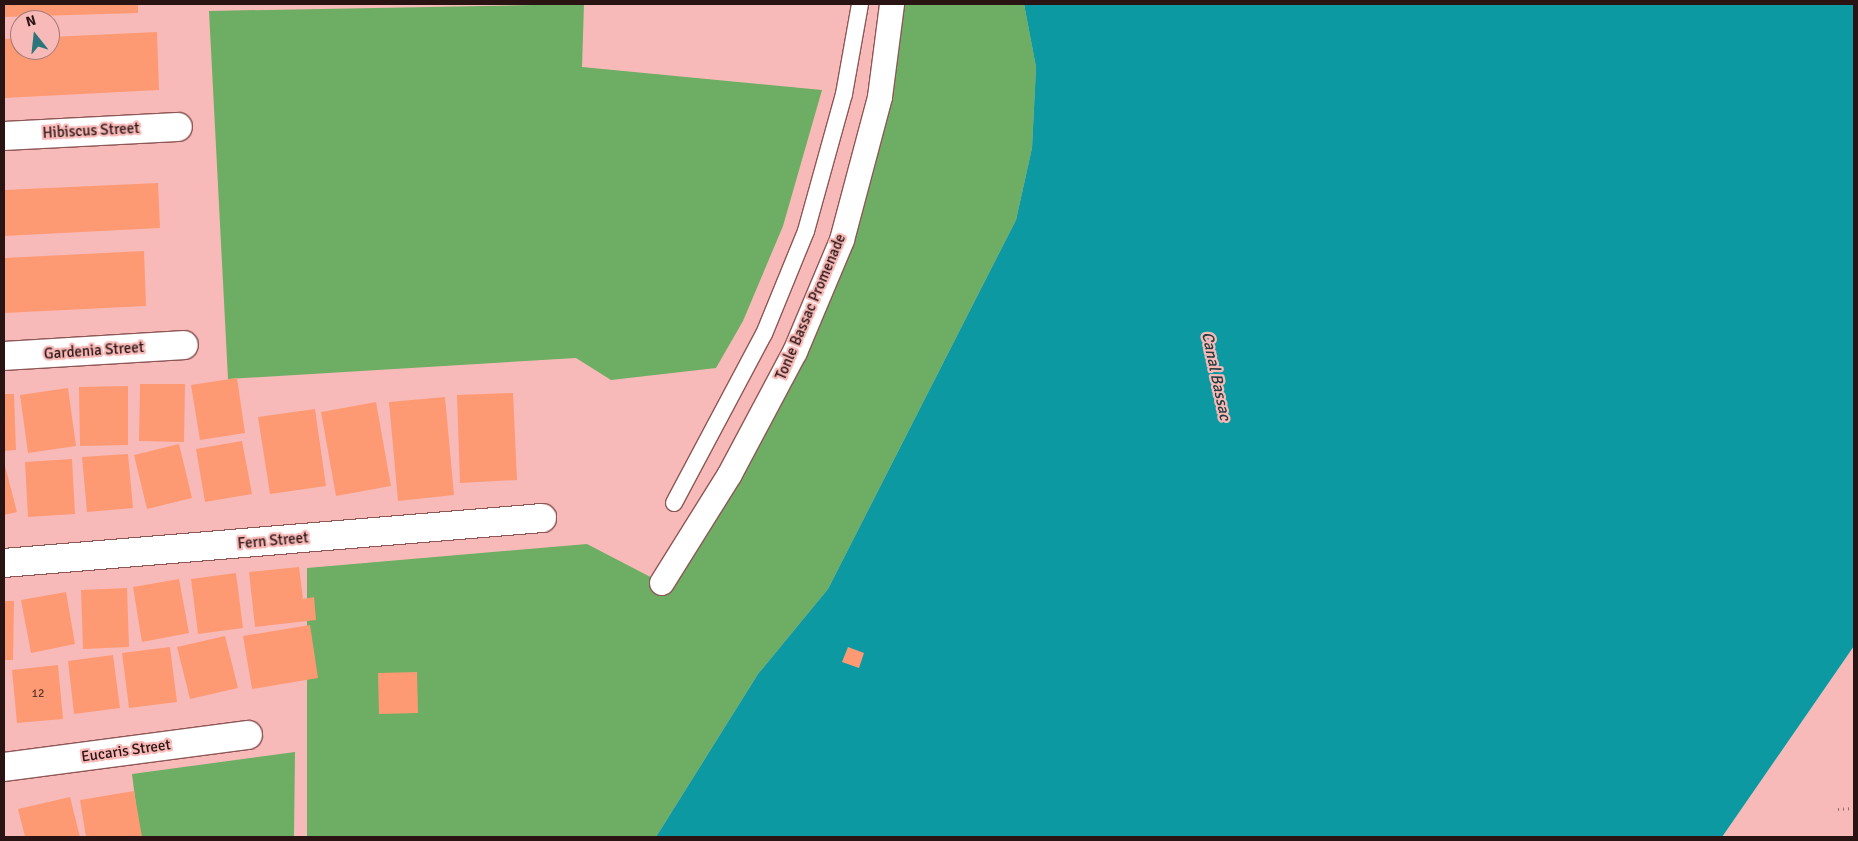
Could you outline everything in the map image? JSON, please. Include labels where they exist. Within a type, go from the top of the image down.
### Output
[{"type":"street","name":"Tonle Bassac Promenade","points":[[662,583],[730,474],[795,352],[842,240],[880,97],[892,4]]},
{"type":"street","name":"Hibiscus Street","points":[[4,136],[178,127]]},
{"type":"street","name":"Gardenia Street","points":[[4,356],[184,345]]},
{"type":"street","name":"Fern Street","points":[[4,563],[542,518]]},
{"type":"street","name":"Eucaris Street","points":[[4,767],[248,734]]},
{"type":"lane","points":[[674,503],[764,334],[806,231],[844,94],[860,4]]},
{"type":"path","points":[[1838,809],[1854,808]]},
{"type":"green space","points":[[584,4],[582,67],[822,90],[783,226],[743,321],[716,368],[611,380],[576,358],[228,379],[209,11]]},
{"type":"green space","points":[[892,4],[1024,4],[1036,67],[1032,148],[1016,220],[828,589],[758,674],[656,837],[307,837],[307,568],[587,544],[662,583],[842,240]]},
{"type":"green space","points":[[295,752],[294,837],[140,837],[132,774]]},
{"type":"water","name":"Canal Bassac","points":[[1024,4],[1854,4],[1854,646],[1722,837],[656,837],[758,674],[828,589],[1016,220],[1032,148],[1036,67]]},
{"type":"building","points":[[4,4],[138,4],[138,13],[60,15],[60,10],[10,10],[10,17],[4,17]]},
{"type":"building","points":[[157,32],[159,90],[4,98],[4,39],[10,39],[10,60],[60,60],[60,37]]},
{"type":"building","points":[[158,183],[160,228],[4,236],[4,190]]},
{"type":"building","points":[[144,251],[146,306],[4,313],[4,258]]},
{"type":"building","points":[[237,378],[245,433],[200,440],[191,385]]},
{"type":"building","points":[[140,384],[185,384],[184,442],[139,441]]},
{"type":"building","points":[[128,386],[128,445],[80,446],[79,387]]},
{"type":"building","points":[[68,388],[76,446],[28,453],[20,395]]},
{"type":"building","points":[[513,393],[517,480],[460,483],[457,395]]},
{"type":"building","points":[[4,394],[14,394],[16,450],[4,451]]},
{"type":"building","points":[[445,397],[454,495],[398,501],[389,402]]},
{"type":"building","points":[[376,402],[391,486],[336,496],[321,412]]},
{"type":"building","points":[[315,409],[326,486],[270,494],[258,417]]},
{"type":"building","points":[[242,441],[252,494],[205,502],[196,449]]},
{"type":"building","points":[[179,444],[192,498],[147,509],[134,455]]},
{"type":"building","points":[[128,454],[133,508],[87,512],[82,457]]},
{"type":"building","points":[[72,459],[75,514],[28,517],[25,462]]},
{"type":"building","points":[[4,462],[17,512],[4,515]]},
{"type":"building","points":[[299,567],[303,599],[314,597],[316,620],[255,627],[249,572]]},
{"type":"building","points":[[236,573],[243,628],[198,634],[191,579]]},
{"type":"building","points":[[179,579],[189,633],[142,642],[133,587]]},
{"type":"building","points":[[127,588],[129,647],[83,649],[81,590]]},
{"type":"building","points":[[66,592],[75,644],[31,653],[21,600]]},
{"type":"building","points":[[4,601],[14,601],[13,660],[4,660]]},
{"type":"building","points":[[310,625],[318,678],[252,689],[243,636]]},
{"type":"building","points":[[225,636],[238,688],[190,699],[177,647]]},
{"type":"building","points":[[170,647],[177,702],[129,708],[122,653]]},
{"type":"building","points":[[848,647],[864,653],[859,668],[842,662]]},
{"type":"building","points":[[113,655],[120,708],[74,714],[68,661]]},
{"type":"building","points":[[58,665],[63,719],[17,723],[12,670]]},
{"type":"building","points":[[417,672],[418,713],[379,714],[378,673]]},
{"type":"building","points":[[134,791],[142,837],[86,837],[80,800]]},
{"type":"building","points":[[70,797],[80,837],[25,837],[18,809]]}]
